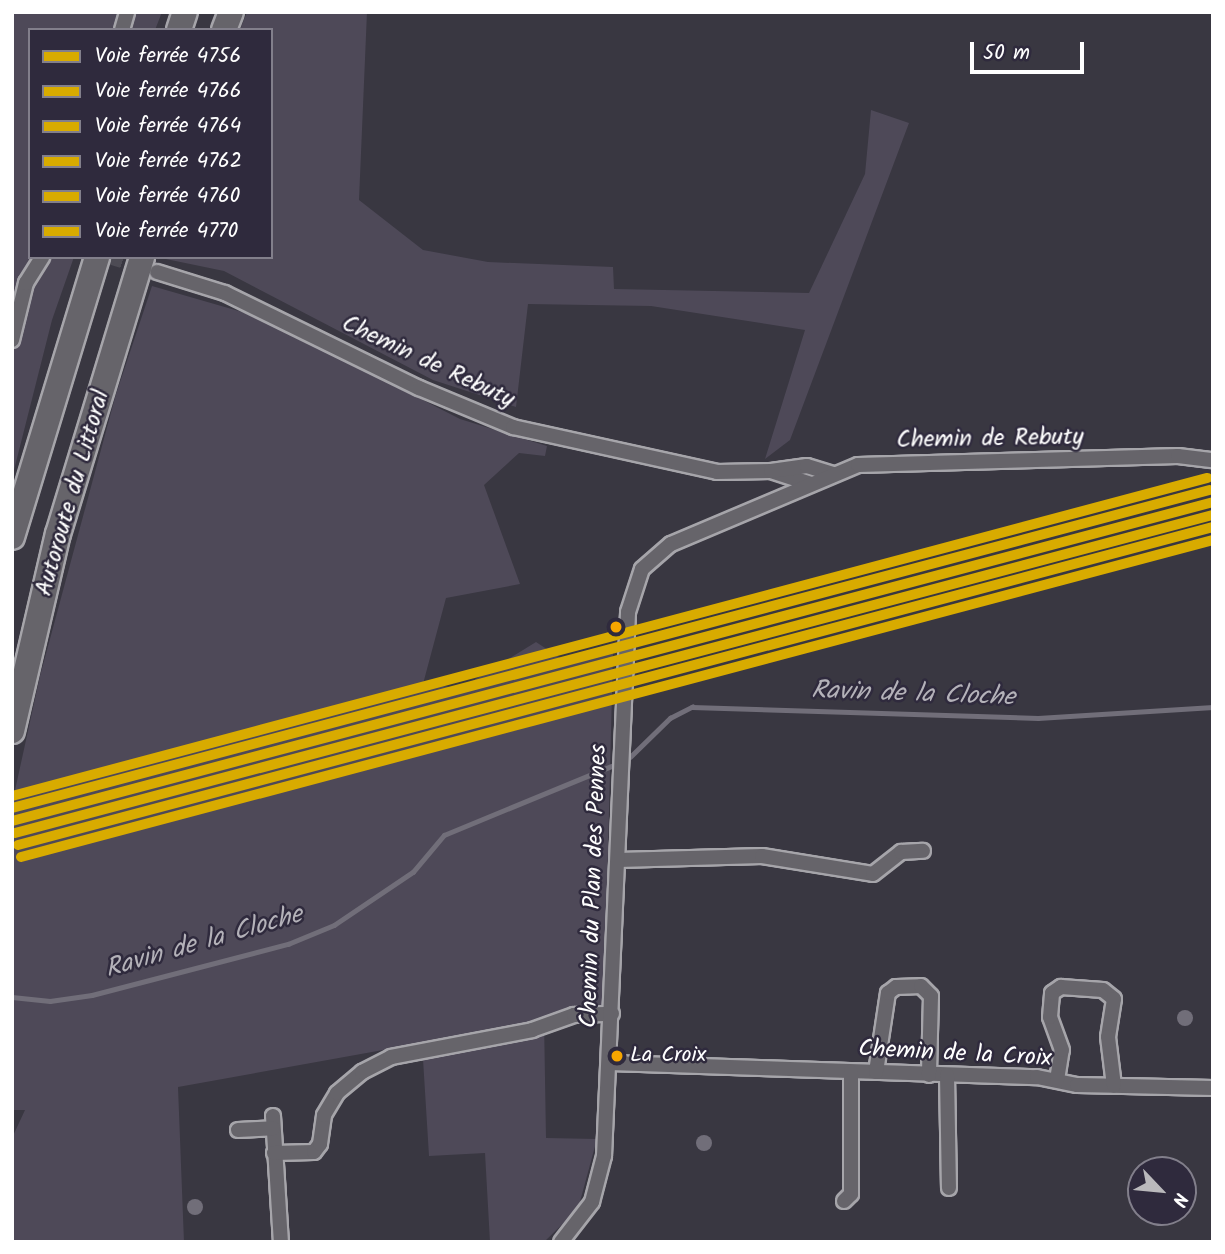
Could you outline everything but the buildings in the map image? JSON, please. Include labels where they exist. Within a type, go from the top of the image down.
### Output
[{"type":"highway","name":"Autoroute du Littoral","points":[[12,537],[96,259]]},
{"type":"highway","name":"Autoroute du Littoral","points":[[12,731],[58,534],[150,264]]},
{"type":"street","points":[[12,340],[26,283],[41,259]]},
{"type":"street","name":"Chemin de Rebuty","points":[[150,264],[225,293],[419,388],[513,427],[717,472],[771,471],[807,466],[834,474],[865,464],[1178,456],[1213,460]]},
{"type":"street","name":"Chemin de Rebuty","points":[[771,471],[811,484]]},
{"type":"street","name":"Chemin du Plan des Pennes","points":[[561,1242],[586,1214],[598,1187],[610,1062],[628,612],[637,577],[654,555],[671,544],[834,474]]},
{"type":"street","points":[[618,860],[762,856],[873,874],[901,852],[923,851]]},
{"type":"street","points":[[876,1072],[888,993],[896,987],[920,986],[931,996],[929,1075]]},
{"type":"street","points":[[1057,1080],[1062,1050],[1050,1017],[1052,993],[1060,987],[1103,990],[1114,999],[1108,1037],[1114,1086]]},
{"type":"street","points":[[274,1153],[314,1152],[320,1144],[324,1115],[337,1093],[362,1072],[391,1057],[532,1030],[573,1015],[612,1014]]},
{"type":"street","name":"Chemin de la Croix","points":[[610,1062],[1057,1080],[1114,1086],[1213,1088]]},
{"type":"street","points":[[844,1201],[851,1194],[851,1072]]},
{"type":"street","points":[[947,1075],[949,1188]]},
{"type":"street","points":[[238,1130],[273,1122],[281,1242]]},
{"type":"shaded area","points":[[12,12],[162,12],[156,28],[28,28],[28,259],[73,259],[52,320],[12,478]]},
{"type":"shaded area","points":[[247,12],[367,12],[359,200],[423,250],[488,262],[613,267],[614,289],[809,293],[865,174],[871,110],[909,123],[790,440],[765,459],[805,330],[651,306],[528,304],[516,407],[433,380],[224,271],[166,259],[273,259],[273,28],[241,28]]},
{"type":"shaded area","points":[[152,286],[263,318],[460,419],[547,446],[545,456],[519,453],[484,485],[520,584],[446,598],[423,684],[461,688],[536,642],[568,663],[613,653],[604,1009],[544,1019],[546,1138],[597,1139],[578,1209],[544,1242],[490,1242],[485,1153],[429,1156],[422,1043],[178,1087],[184,1242],[12,1242],[12,1138],[25,1110],[12,1110],[12,804],[40,676],[116,394]]},
{"type":"shaded area","points":[[1182,1010],[1188,1010],[1193,1018],[1191,1024],[1182,1026],[1177,1021],[1177,1015]]},
{"type":"shaded area","points":[[701,1135],[707,1135],[712,1143],[710,1149],[701,1151],[696,1146],[696,1140]]},
{"type":"shaded area","points":[[195,1199],[201,1201],[201,1213],[195,1215],[189,1213],[187,1207],[189,1201]]},
{"type":"waterway","name":"Ravin de la Cloche","points":[[630,757],[670,718],[692,707],[1038,718],[1213,707]]},
{"type":"waterway","name":"Ravin de la Cloche","points":[[12,997],[50,1001],[92,995],[288,944],[334,925],[413,872],[444,835],[611,766]]},
{"type":"tunnel","points":[[116,259],[146,268]]},
{"type":"rail line","name":"4760","points":[[12,796],[1207,478]]},
{"type":"rail line","name":"4764","points":[[12,808],[1210,490]]},
{"type":"rail line","name":"4756","points":[[12,821],[1213,502]]},
{"type":"rail line","name":"4766","points":[[15,833],[1213,515]]},
{"type":"rail line","name":"4762","points":[[18,845],[1213,527]]},
{"type":"rail line","name":"4770","points":[[21,857],[1213,540]]},
{"type":"place","name":"La Croix","points":[[617,1056]]}]
